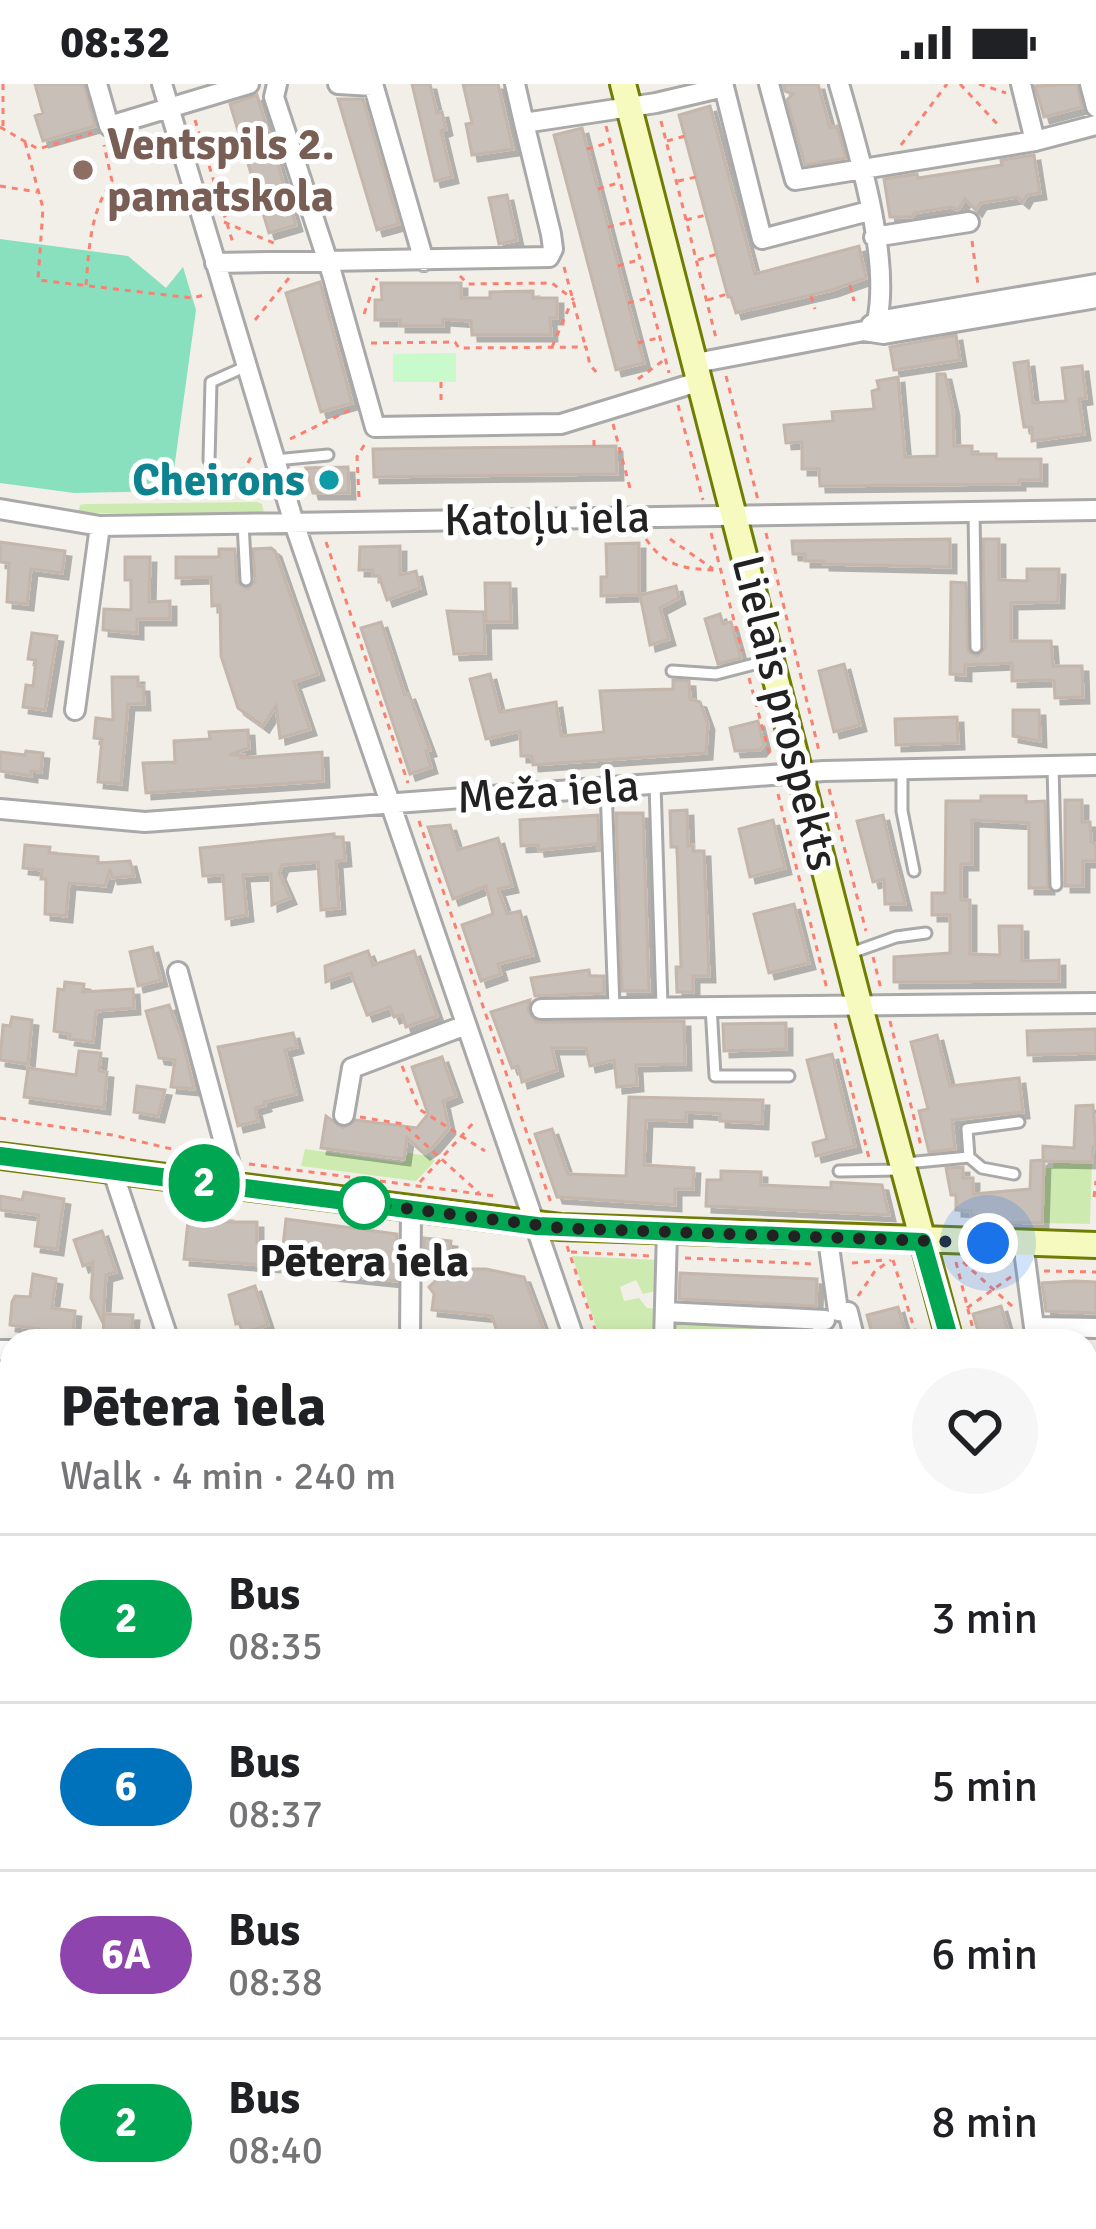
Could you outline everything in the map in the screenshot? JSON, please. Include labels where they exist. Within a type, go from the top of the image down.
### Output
[{"type":"street","points":[[97,84],[109,126],[249,84]]},
{"type":"street","points":[[162,84],[293,523],[466,1025],[549,1227],[572,1329]]},
{"type":"street","points":[[277,84],[274,97],[375,427],[561,424],[632,403],[698,372],[870,326],[1096,284]]},
{"type":"street","points":[[338,84],[373,85],[424,261]]},
{"type":"street","points":[[215,263],[549,256],[553,249],[515,84]]},
{"type":"street","points":[[769,84],[794,180],[1025,142],[1096,125]]},
{"type":"street","points":[[838,84],[883,265],[882,300],[870,326]]},
{"type":"street","points":[[1090,84],[1096,107]]},
{"type":"street","points":[[524,123],[602,112],[626,96],[656,103],[729,85],[762,239],[869,211]]},
{"type":"street","points":[[1023,91],[1025,142]]},
{"type":"street","name":"Lielais prospekts","points":[[626,96],[771,659],[811,768],[872,1002],[910,1165],[922,1242],[947,1329]]},
{"type":"street","points":[[874,237],[969,222]]},
{"type":"street","points":[[870,326],[884,334],[1096,298]]},
{"type":"street","name":"Katoļu iela","points":[[0,509],[100,526],[1096,510]]},
{"type":"street","points":[[75,710],[100,526]]},
{"type":"street","name":"Meža iela","points":[[0,809],[145,822],[811,768],[1096,765]]},
{"type":"street","points":[[178,972],[236,1187]]},
{"type":"street","points":[[541,1009],[872,1002],[1096,1004]]},
{"type":"street","points":[[344,1115],[352,1068],[466,1025]]},
{"type":"street","points":[[0,1156],[236,1187],[414,1197],[549,1227],[667,1245],[828,1239],[1096,1245]]},
{"type":"street","points":[[113,1172],[165,1329]]},
{"type":"street","points":[[410,1329],[414,1197]]},
{"type":"street","points":[[665,1312],[826,1326],[833,1265],[828,1239]]},
{"type":"street","points":[[1023,1244],[1034,1327],[1096,1328]]},
{"type":"street","points":[[664,1329],[667,1245]]},
{"type":"lane","points":[[208,460],[211,382],[247,366]]},
{"type":"lane","points":[[275,460],[328,455]]},
{"type":"lane","points":[[974,512],[976,647]]},
{"type":"lane","points":[[243,524],[245,580]]},
{"type":"lane","points":[[672,671],[716,674],[771,659]]},
{"type":"lane","points":[[1053,766],[1056,885]]},
{"type":"lane","points":[[902,770],[902,811],[914,872]]},
{"type":"lane","points":[[655,784],[662,1006]]},
{"type":"lane","points":[[606,787],[614,1007]]},
{"type":"lane","points":[[858,950],[926,933]]},
{"type":"lane","points":[[712,1006],[715,1076],[789,1076]]},
{"type":"lane","points":[[1014,1174],[982,1168],[969,1157],[967,1129],[1018,1121]]},
{"type":"lane","points":[[839,1171],[969,1157]]},
{"type":"path","points":[[3,84],[2,128],[38,149],[100,130],[112,181],[100,199],[95,219],[86,287]]},
{"type":"path","points":[[886,165],[947,84]]},
{"type":"path","points":[[960,84],[1025,142]]},
{"type":"path","points":[[979,84],[1023,91]]},
{"type":"path","points":[[189,101],[238,262]]},
{"type":"path","points":[[656,103],[718,347]]},
{"type":"path","points":[[602,112],[671,382]]},
{"type":"path","points":[[666,141],[685,136]]},
{"type":"path","points":[[25,142],[43,208],[38,280],[192,298],[204,295]]},
{"type":"path","points":[[587,148],[610,142]]},
{"type":"path","points":[[676,182],[696,177]]},
{"type":"path","points":[[598,189],[620,183]]},
{"type":"path","points":[[0,187],[39,192]]},
{"type":"path","points":[[213,214],[287,248]]},
{"type":"path","points":[[686,220],[706,215]]},
{"type":"path","points":[[608,227],[630,221]]},
{"type":"path","points":[[969,222],[980,292]]},
{"type":"path","points":[[553,249],[562,258],[590,365],[599,376]]},
{"type":"path","points":[[697,260],[716,254]]},
{"type":"path","points":[[618,266],[640,260]]},
{"type":"path","points":[[254,320],[294,272]]},
{"type":"path","points":[[460,276],[468,284],[552,283],[573,301]]},
{"type":"path","points":[[378,277],[352,343],[455,341],[459,348],[586,347]]},
{"type":"path","points":[[850,285],[854,301]]},
{"type":"path","points":[[707,300],[727,294]]},
{"type":"path","points":[[812,296],[815,309]]},
{"type":"path","points":[[628,303],[650,298]]},
{"type":"path","points":[[552,347],[573,301]]},
{"type":"path","points":[[638,343],[660,337]]},
{"type":"path","points":[[632,403],[632,385],[665,358]]},
{"type":"path","points":[[724,367],[758,503]]},
{"type":"path","points":[[440,382],[441,426]]},
{"type":"path","points":[[676,398],[700,491],[705,489]]},
{"type":"path","points":[[290,439],[368,401]]},
{"type":"path","points":[[610,409],[631,492]]},
{"type":"path","points":[[359,497],[357,457],[375,427]]},
{"type":"path","points":[[217,499],[241,476],[251,457]]},
{"type":"path","points":[[765,529],[811,768]]},
{"type":"path","points":[[323,533],[549,1227],[594,1329]]},
{"type":"path","points":[[646,539],[672,566],[718,570]]},
{"type":"path","points":[[670,539],[718,570]]},
{"type":"path","points":[[713,539],[769,752]]},
{"type":"path","points":[[778,789],[829,996]]},
{"type":"path","points":[[829,789],[872,1002]]},
{"type":"path","points":[[835,1023],[871,1166]]},
{"type":"path","points":[[890,1023],[910,1165]]},
{"type":"path","points":[[403,1058],[419,1109],[485,1151]]},
{"type":"path","points":[[344,1115],[403,1124],[480,1194],[549,1227],[833,1265],[892,1259]]},
{"type":"path","points":[[0,1118],[112,1135],[185,1154],[414,1197],[480,1194]]},
{"type":"path","points":[[414,1197],[475,1121]]},
{"type":"path","points":[[1094,1197],[1096,1180]]},
{"type":"path","points":[[973,1329],[957,1256],[1034,1327]]},
{"type":"path","points":[[826,1326],[874,1271],[892,1259]]},
{"type":"path","points":[[892,1259],[913,1329]]},
{"type":"green space","points":[[0,239],[128,256],[166,288],[183,267],[196,310],[171,491],[74,493],[0,483]]},
{"type":"green space","points":[[456,353],[456,382],[393,382],[393,354]]},
{"type":"green space","points":[[257,502],[264,513],[78,513],[80,505],[86,504]]},
{"type":"green space","points":[[305,1149],[403,1163],[408,1153],[435,1161],[416,1181],[301,1166]]},
{"type":"green space","points":[[1054,1161],[1092,1162],[1090,1224],[1042,1223],[1044,1168],[1053,1168]]},
{"type":"green space","points":[[572,1256],[659,1260],[660,1290],[643,1294],[636,1280],[620,1287],[624,1301],[639,1298],[647,1308],[659,1309],[658,1329],[597,1329]]},
{"type":"green space","points":[[671,1320],[799,1324],[800,1329],[671,1329]]},
{"type":"building","points":[[35,84],[84,84],[95,126],[43,141],[35,116],[43,113]]},
{"type":"building","points":[[412,84],[430,84],[437,113],[442,112],[446,129],[441,131],[452,177],[435,181]]},
{"type":"building","points":[[463,84],[498,84],[513,149],[472,155],[466,124],[472,123]]},
{"type":"building","points":[[783,84],[818,84],[830,128],[837,126],[846,158],[805,165],[787,100],[793,94]]},
{"type":"building","points":[[1077,84],[1082,107],[1044,117],[1035,86]]},
{"type":"building","points":[[257,95],[296,225],[269,233],[230,104]]},
{"type":"building","points":[[338,99],[363,99],[399,224],[377,230]]},
{"type":"building","points":[[710,106],[755,274],[859,246],[866,278],[736,313],[679,115]]},
{"type":"building","points":[[582,128],[644,363],[616,370],[554,135]]},
{"type":"building","points":[[1034,155],[1040,193],[1027,195],[1023,202],[1017,197],[980,203],[976,210],[965,199],[958,210],[951,207],[890,217],[884,179],[1002,165],[1001,160]]},
{"type":"building","points":[[507,195],[517,240],[499,244],[489,198]]},
{"type":"building","points":[[320,282],[352,403],[321,412],[286,293]]},
{"type":"building","points":[[381,283],[461,283],[461,298],[533,291],[533,298],[557,298],[557,318],[550,318],[551,335],[472,335],[471,321],[443,319],[443,326],[400,326],[400,320],[375,320],[375,300],[382,300]]},
{"type":"building","points":[[956,335],[960,360],[894,370],[890,347]]},
{"type":"building","points":[[1028,361],[1033,403],[1066,401],[1062,368],[1082,366],[1086,398],[1079,399],[1084,434],[1032,441],[1032,427],[1024,427],[1014,363]]},
{"type":"building","points":[[937,374],[945,374],[954,446],[972,446],[972,454],[996,454],[996,459],[1041,459],[1041,480],[820,486],[819,469],[802,469],[802,442],[786,443],[784,425],[833,421],[832,412],[874,409],[872,391],[879,389],[877,381],[898,377],[905,457],[937,456]]},
{"type":"building","points":[[616,446],[617,474],[374,477],[373,449]]},
{"type":"building","name":"Cheirons","points":[[348,467],[349,493],[313,493],[306,468]]},
{"type":"building","points":[[950,539],[950,567],[805,561],[805,554],[793,554],[792,541]]},
{"type":"building","points":[[983,539],[999,539],[999,580],[1027,581],[1027,569],[1059,569],[1058,602],[1011,603],[1011,641],[1051,641],[1053,666],[1082,666],[1083,697],[1055,698],[1054,681],[1012,681],[1012,663],[965,665],[965,675],[950,674],[951,582],[966,583],[968,651],[977,656],[985,648]]},
{"type":"building","points":[[0,542],[65,551],[62,573],[31,569],[27,604],[7,602],[9,563],[0,562]]},
{"type":"building","points":[[639,543],[639,595],[601,596],[601,577],[607,577],[606,544]]},
{"type":"building","points":[[400,546],[400,575],[416,571],[420,588],[387,600],[379,576],[373,576],[373,570],[359,570],[360,547]]},
{"type":"building","points":[[271,548],[318,674],[294,682],[310,729],[280,738],[276,706],[263,726],[238,708],[221,656],[220,605],[212,606],[211,577],[176,578],[176,557],[219,557],[219,549],[235,549],[237,582],[248,589],[255,581],[253,549]]},
{"type":"building","points":[[125,557],[150,557],[149,602],[170,601],[170,619],[137,619],[137,633],[103,630],[104,609],[131,610]]},
{"type":"building","points":[[485,583],[510,583],[511,622],[486,622]]},
{"type":"building","points":[[676,586],[679,598],[660,608],[669,639],[650,645],[640,595]]},
{"type":"building","points":[[447,611],[484,612],[485,653],[454,654]]},
{"type":"building","points":[[720,614],[723,624],[731,622],[741,658],[718,664],[705,619]]},
{"type":"building","points":[[381,622],[405,695],[409,694],[430,750],[426,751],[431,767],[410,774],[361,628]]},
{"type":"building","points":[[32,633],[57,636],[45,710],[23,707],[26,685],[33,686],[36,660],[28,659]]},
{"type":"building","points":[[844,664],[860,725],[834,732],[819,671]]},
{"type":"building","points":[[490,674],[500,712],[556,702],[561,736],[604,732],[600,691],[673,689],[673,680],[689,681],[690,699],[700,702],[708,724],[706,753],[533,765],[532,756],[521,756],[520,731],[486,739],[470,679]]},
{"type":"building","points":[[112,677],[138,677],[138,686],[143,686],[144,704],[128,704],[121,784],[98,782],[102,739],[94,738],[96,718],[113,720]]},
{"type":"building","points":[[1013,710],[1039,710],[1040,741],[1013,736]]},
{"type":"building","points":[[957,717],[958,743],[896,745],[895,719]]},
{"type":"building","points":[[758,721],[764,745],[760,750],[735,751],[730,728]]},
{"type":"building","points":[[248,730],[249,748],[229,755],[322,752],[323,781],[146,793],[143,763],[175,762],[174,741],[210,739],[209,732]]},
{"type":"building","points":[[26,751],[43,753],[41,772],[31,771],[31,776],[0,771],[0,752],[25,755]]},
{"type":"building","points":[[981,796],[1045,801],[1048,888],[1029,888],[1029,823],[972,820],[972,864],[961,864],[961,900],[970,900],[970,954],[1000,955],[999,926],[1022,926],[1022,961],[1059,960],[1059,981],[894,982],[894,957],[950,953],[950,915],[932,915],[932,893],[945,893],[946,801],[981,801]]},
{"type":"building","points":[[1065,800],[1082,800],[1082,822],[1090,822],[1091,842],[1096,845],[1096,861],[1083,861],[1083,886],[1065,886]]},
{"type":"building","points":[[687,810],[688,846],[704,851],[709,976],[693,976],[693,992],[677,992],[676,967],[681,967],[677,847],[671,847],[670,811]]},
{"type":"building","points":[[616,813],[643,813],[649,991],[622,991]]},
{"type":"building","points":[[598,815],[599,852],[597,844],[539,850],[538,845],[521,846],[520,820]]},
{"type":"building","points":[[883,815],[905,904],[885,904],[884,879],[873,882],[857,821]]},
{"type":"building","points":[[773,820],[785,868],[750,877],[739,829]]},
{"type":"building","points":[[450,825],[458,850],[498,838],[512,886],[498,889],[507,914],[520,911],[533,955],[498,964],[501,974],[481,981],[462,925],[493,914],[486,886],[453,899],[428,827]]},
{"type":"building","points":[[334,834],[343,837],[345,860],[336,861],[339,908],[321,910],[318,862],[282,865],[279,873],[290,898],[272,905],[271,874],[243,875],[247,915],[226,919],[223,875],[203,876],[200,848]]},
{"type":"building","points":[[25,845],[50,847],[49,853],[98,857],[98,863],[130,861],[134,876],[112,878],[110,869],[105,886],[69,883],[66,916],[45,914],[46,879],[41,879],[42,870],[23,868]]},
{"type":"building","points":[[794,904],[809,963],[769,973],[754,914]]},
{"type":"building","points":[[152,947],[161,980],[138,986],[130,952]]},
{"type":"building","points":[[368,951],[373,965],[414,951],[437,1016],[406,1027],[402,1014],[394,1017],[390,1007],[367,1015],[351,973],[326,982],[325,966]]},
{"type":"building","points":[[589,970],[590,976],[604,976],[604,993],[535,996],[531,978]]},
{"type":"building","points":[[65,982],[84,984],[83,992],[133,989],[134,1008],[96,1011],[93,1042],[69,1039],[70,1034],[54,1031],[58,989],[64,990]]},
{"type":"building","points":[[530,1000],[528,1010],[536,1022],[684,1021],[685,1064],[636,1065],[637,1085],[617,1087],[614,1060],[590,1066],[586,1048],[552,1048],[557,1070],[522,1082],[491,1012]]},
{"type":"building","points":[[169,1005],[194,1089],[171,1087],[175,1060],[159,1058],[146,1011]]},
{"type":"building","points":[[12,1017],[32,1020],[28,1064],[0,1060],[3,1025],[10,1026]]},
{"type":"building","points":[[786,1023],[786,1049],[724,1051],[723,1024]]},
{"type":"building","points":[[1096,1029],[1096,1053],[1028,1055],[1027,1031]]},
{"type":"building","points":[[293,1033],[297,1047],[285,1050],[296,1094],[264,1102],[255,1108],[258,1121],[238,1126],[218,1047]]},
{"type":"building","points":[[937,1035],[950,1086],[1019,1078],[1023,1112],[952,1120],[955,1149],[929,1152],[919,1111],[928,1109],[911,1042]]},
{"type":"building","points":[[79,1051],[101,1053],[99,1071],[107,1072],[104,1108],[24,1097],[28,1068],[76,1075]]},
{"type":"building","points":[[832,1054],[855,1146],[816,1156],[813,1143],[827,1139],[807,1060]]},
{"type":"building","points":[[442,1057],[456,1096],[443,1101],[449,1128],[433,1147],[424,1153],[407,1138],[404,1159],[321,1148],[326,1116],[343,1128],[356,1120],[417,1128],[428,1114],[412,1067]]},
{"type":"building","points":[[137,1086],[165,1090],[158,1116],[134,1112]]},
{"type":"building","points":[[629,1097],[763,1100],[762,1123],[720,1121],[720,1114],[686,1112],[686,1121],[646,1120],[644,1165],[694,1168],[693,1189],[675,1189],[675,1205],[557,1197],[535,1134],[552,1129],[568,1174],[626,1176]]},
{"type":"building","points":[[1093,1105],[1096,1147],[1092,1162],[1044,1161],[1042,1223],[994,1222],[994,1216],[956,1210],[946,1168],[963,1167],[963,1178],[973,1178],[973,1194],[1030,1189],[1031,1161],[1043,1160],[1043,1146],[1074,1148],[1076,1106]]},
{"type":"building","points":[[721,1171],[761,1172],[761,1185],[882,1185],[889,1215],[706,1206],[707,1180],[721,1180]]},
{"type":"building","points":[[24,1192],[64,1199],[57,1249],[35,1246],[39,1215],[0,1210],[0,1196],[22,1200]]},
{"type":"building","points":[[189,1212],[227,1215],[226,1222],[257,1222],[257,1243],[283,1246],[286,1219],[397,1234],[397,1281],[326,1274],[318,1269],[319,1264],[308,1261],[275,1258],[274,1266],[184,1259]]},
{"type":"building","points":[[102,1231],[116,1272],[106,1275],[103,1323],[91,1298],[93,1262],[83,1266],[74,1240]]},
{"type":"building","points":[[424,1238],[451,1241],[448,1269],[424,1266]]},
{"type":"building","points":[[448,1269],[486,1269],[524,1277],[544,1329],[496,1329],[492,1316],[432,1310],[434,1294],[429,1287]]},
{"type":"building","points":[[680,1273],[817,1279],[816,1306],[679,1299]]},
{"type":"building","points":[[33,1274],[56,1279],[52,1308],[75,1311],[73,1329],[10,1325],[15,1296],[30,1297]]},
{"type":"building","points":[[1096,1282],[1096,1313],[1046,1311],[1042,1283]]},
{"type":"building","points":[[255,1286],[268,1325],[241,1329],[229,1295]]},
{"type":"building","points":[[1001,1306],[1008,1329],[977,1329],[973,1314]]},
{"type":"building","points":[[898,1307],[904,1329],[871,1329],[867,1315]]},
{"type":"building","points":[[104,1314],[133,1315],[133,1329],[103,1329]]},
{"type":"bus line","name":"2","points":[[0,1156],[537,1226],[922,1242],[947,1329]]},
{"type":"place","name":"Ventspils 2. pamatskola","points":[[83,170]]},
{"type":"place","name":"Cheirons","points":[[329,480]]},
{"type":"place","name":"Pētera iela","points":[[364,1203]]},
{"type":"route","points":[[364,1203],[560,1228],[988,1243]]}]
